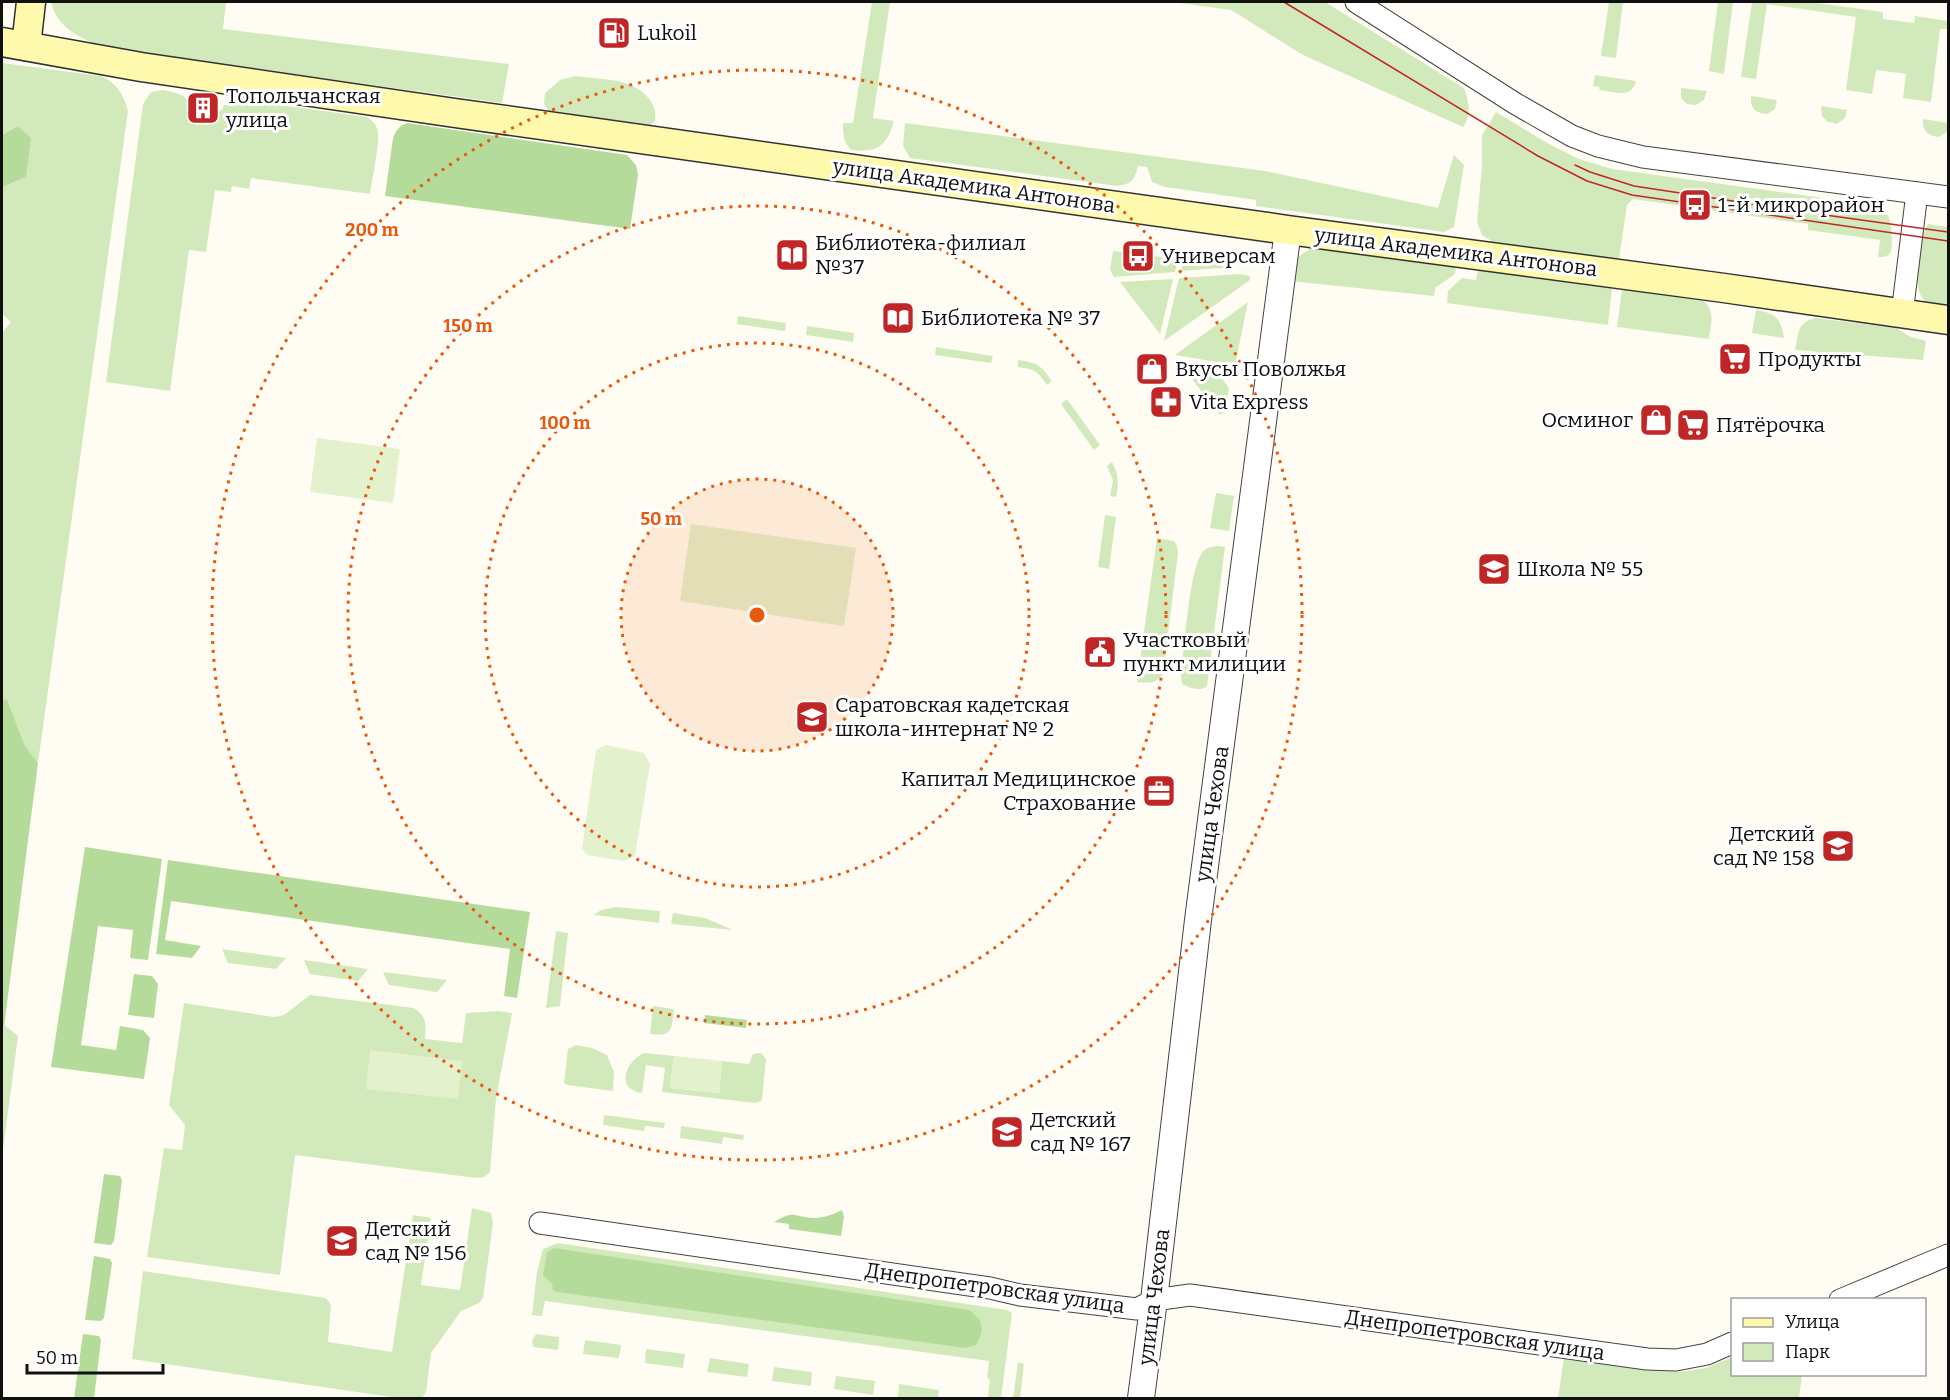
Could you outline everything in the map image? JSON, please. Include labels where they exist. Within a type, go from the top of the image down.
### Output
[{"type":"main road","points":[[14,44],[32,2]]},
{"type":"main road","name":"улица Академика Антонова","points":[[14,44],[141,67],[1288,230],[1690,283],[1948,320]]},
{"type":"street","points":[[1360,3],[1535,116],[1572,136],[1598,146],[1643,157],[1948,197]]},
{"type":"street","points":[[1902,314],[1917,193]]},
{"type":"street","name":"улица Чехова","points":[[1141,1398],[1194,954],[1288,230]]},
{"type":"street","name":"Днепропетровская улица","points":[[540,1223],[990,1288],[1020,1295],[1137,1309],[1154,1300],[1190,1295],[1647,1359],[1676,1360],[1707,1354],[1731,1343]]},
{"type":"street","points":[[1842,1298],[1948,1255]]},
{"type":"green space","points":[[51,2],[226,2],[223,29],[509,64],[502,103],[106,48],[72,32],[59,19]]},
{"type":"green space","points":[[872,2],[890,2],[873,118],[894,121],[888,137],[879,146],[860,151],[851,150],[846,144],[843,123],[853,123]]},
{"type":"green space","points":[[1172,2],[1325,2],[1464,88],[1469,108],[1468,118],[1463,127],[1303,55],[1231,10]]},
{"type":"green space","points":[[1609,2],[1623,2],[1616,58],[1601,56]]},
{"type":"green space","points":[[1718,2],[1733,2],[1724,74],[1709,71]]},
{"type":"green space","points":[[1752,2],[1810,2],[1883,12],[1883,19],[1914,23],[1915,16],[1948,21],[1948,29],[1940,29],[1931,102],[1903,98],[1906,74],[1876,70],[1872,94],[1846,90],[1856,17],[1767,4],[1756,79],[1741,77]]},
{"type":"green space","points":[[2,63],[101,76],[119,90],[128,111],[38,763],[25,746],[7,701],[2,700],[2,333],[11,322],[2,314],[2,187],[26,177],[18,126],[2,135]]},
{"type":"green space","points":[[1595,75],[1636,81],[1631,90],[1622,93],[1611,92],[1599,90],[1600,87],[1593,86]]},
{"type":"green space","points":[[575,76],[618,81],[637,88],[652,103],[655,121],[651,125],[549,112],[544,103],[545,93],[560,80]]},
{"type":"green space","points":[[1681,88],[1707,91],[1704,100],[1696,105],[1687,104],[1681,98]]},
{"type":"green space","points":[[163,90],[182,96],[194,111],[212,113],[222,110],[224,105],[251,101],[367,117],[377,128],[378,134],[370,194],[251,178],[249,189],[232,186],[231,192],[215,190],[206,252],[189,250],[170,391],[106,382],[143,104],[151,92]]},
{"type":"green space","points":[[1751,96],[1777,100],[1775,109],[1767,114],[1756,111],[1751,104]]},
{"type":"green space","points":[[1821,106],[1847,110],[1845,118],[1837,124],[1828,122],[1822,116]]},
{"type":"green space","points":[[1496,112],[1547,143],[1579,159],[1612,169],[1867,204],[1888,216],[1892,234],[1890,253],[1878,257],[1880,240],[1808,230],[1808,224],[1633,199],[1627,205],[1619,259],[1493,242],[1482,235],[1477,222],[1482,135]]},
{"type":"green space","points":[[1923,119],[1948,123],[1947,132],[1939,137],[1929,134],[1925,130]]},
{"type":"green space","points":[[407,123],[627,155],[636,165],[638,175],[630,229],[385,196],[393,138],[398,129]]},
{"type":"green space","points":[[905,123],[1265,171],[1438,208],[1454,155],[1464,165],[1454,227],[1444,232],[1256,206],[1256,200],[1165,187],[1152,182],[1147,167],[1138,166],[1132,180],[1118,186],[910,158],[903,146]]},
{"type":"green space","points":[[18,126],[31,138],[26,177],[2,187],[2,135]]},
{"type":"green space","points":[[1928,224],[1948,227],[1948,305],[1933,304],[1925,301],[1920,295],[1917,263],[1921,241]]},
{"type":"green space","points":[[1321,247],[1456,266],[1455,274],[1435,288],[1434,296],[1290,281],[1294,260],[1311,248]]},
{"type":"green space","points":[[1113,251],[1128,253],[1127,260],[1147,262],[1148,255],[1178,260],[1175,272],[1114,277],[1110,270]]},
{"type":"green space","points":[[1184,260],[1234,267],[1181,271]]},
{"type":"green space","points":[[1478,269],[1612,288],[1608,325],[1447,303],[1448,291],[1462,278],[1476,280]]},
{"type":"green space","points":[[1240,274],[1250,276],[1250,280],[1164,341],[1179,278]]},
{"type":"green space","points":[[1173,279],[1160,334],[1120,282]]},
{"type":"green space","points":[[1622,289],[1703,301],[1711,313],[1709,339],[1617,327]]},
{"type":"green space","points":[[1248,302],[1235,365],[1175,355]]},
{"type":"green space","points":[[1756,310],[1768,313],[1779,321],[1784,338],[1752,333]]},
{"type":"green space","points":[[738,316],[786,323],[785,331],[737,324]]},
{"type":"green space","points":[[1816,318],[1896,328],[1911,337],[1926,341],[1923,360],[1795,350],[1802,326]]},
{"type":"green space","points":[[807,326],[854,333],[853,342],[806,335]]},
{"type":"green space","points":[[936,347],[993,356],[991,363],[935,355]]},
{"type":"green space","points":[[1018,360],[1038,366],[1052,381],[1047,385],[1035,372],[1018,367]]},
{"type":"green space","points":[[1179,362],[1215,369],[1229,388],[1224,412],[1220,415]]},
{"type":"green space","points":[[1067,399],[1100,445],[1094,450],[1061,404]]},
{"type":"green space","points":[[317,438],[400,449],[393,503],[310,492]]},
{"type":"green space","points":[[1112,462],[1118,479],[1116,497],[1110,496],[1113,480],[1107,466]]},
{"type":"green space","points":[[1216,493],[1234,496],[1229,531],[1210,528]]},
{"type":"green space","points":[[1105,515],[1116,517],[1109,569],[1098,567]]},
{"type":"green space","points":[[691,524],[856,548],[844,626],[680,601]]},
{"type":"green space","points":[[1157,538],[1174,541],[1178,553],[1163,674],[1158,680],[1145,683],[1137,682]]},
{"type":"green space","points":[[1225,547],[1207,686],[1195,689],[1182,684],[1181,677],[1190,593],[1197,562],[1202,553],[1207,548]]},
{"type":"green space","points":[[2,700],[7,700],[25,746],[38,763],[4,1027],[2,1023]]},
{"type":"green space","points":[[606,745],[644,753],[650,764],[635,856],[624,861],[587,855],[582,849],[596,750]]},
{"type":"green space","points":[[85,847],[162,859],[148,960],[130,958],[133,930],[98,926],[81,1045],[116,1050],[120,1026],[143,1030],[150,1038],[144,1079],[51,1067]]},
{"type":"green space","points":[[168,860],[530,912],[517,998],[504,996],[510,949],[171,901],[165,940],[201,946],[192,958],[156,954]]},
{"type":"green space","points":[[616,907],[660,911],[659,923],[594,915],[601,910]]},
{"type":"green space","points":[[673,913],[705,918],[733,930],[671,924]]},
{"type":"green space","points":[[556,931],[568,933],[560,1006],[546,1008]]},
{"type":"green space","points":[[222,949],[286,958],[276,969],[228,963]]},
{"type":"green space","points":[[304,960],[368,969],[358,981],[310,974]]},
{"type":"green space","points":[[383,972],[447,980],[437,992],[389,985]]},
{"type":"green space","points":[[134,974],[152,976],[158,984],[154,1018],[128,1015]]},
{"type":"green space","points":[[310,995],[414,1008],[425,1021],[425,1039],[462,1043],[466,1013],[499,1011],[512,1013],[496,1098],[490,1172],[484,1177],[477,1178],[295,1155],[280,1275],[147,1257],[164,1148],[182,1150],[185,1125],[169,1105],[184,1003],[274,1017],[284,1015]]},
{"type":"green space","points":[[653,1006],[674,1009],[670,1030],[667,1033],[650,1034]]},
{"type":"green space","points":[[705,1015],[747,1020],[746,1028],[704,1023]]},
{"type":"green space","points":[[2,1023],[18,1036],[2,1158]]},
{"type":"green space","points":[[576,1045],[592,1048],[607,1055],[614,1072],[613,1091],[564,1083],[568,1049]]},
{"type":"green space","points":[[370,1050],[462,1061],[458,1099],[366,1089]]},
{"type":"green space","points":[[644,1053],[674,1056],[670,1088],[719,1093],[722,1061],[749,1064],[753,1054],[761,1053],[766,1059],[762,1100],[755,1103],[662,1092],[665,1068],[646,1065],[642,1093],[634,1091],[628,1087],[626,1075],[632,1062]]},
{"type":"green space","points":[[674,1056],[722,1061],[719,1093],[670,1088]]},
{"type":"green space","points":[[604,1115],[665,1123],[664,1128],[645,1126],[644,1131],[603,1125]]},
{"type":"green space","points":[[681,1126],[744,1135],[743,1140],[723,1137],[722,1144],[680,1138]]},
{"type":"green space","points":[[104,1174],[120,1176],[122,1180],[114,1241],[111,1245],[94,1243]]},
{"type":"green space","points":[[472,1208],[491,1213],[493,1223],[483,1298],[479,1303],[461,1311],[431,1353],[426,1392],[422,1398],[398,1398],[132,1359],[143,1271],[326,1298],[331,1305],[328,1342],[392,1352],[413,1215],[431,1218],[421,1285],[460,1290]]},
{"type":"green space","points":[[842,1210],[844,1217],[841,1236],[789,1229],[789,1224],[774,1222],[791,1215],[818,1218]]},
{"type":"green space","points":[[558,1243],[1007,1310],[1012,1313],[1001,1398],[988,1397],[989,1361],[545,1301],[542,1316],[532,1315],[537,1272],[543,1249]]},
{"type":"green space","points":[[554,1248],[969,1310],[978,1318],[982,1330],[976,1345],[966,1348],[557,1292],[553,1290],[552,1284],[543,1275],[547,1252]]},
{"type":"green space","points":[[94,1256],[110,1259],[112,1263],[104,1318],[101,1321],[85,1320]]},
{"type":"green space","points":[[83,1334],[99,1336],[101,1340],[94,1398],[74,1398]]},
{"type":"green space","points":[[536,1334],[559,1337],[558,1350],[533,1347],[532,1341]]},
{"type":"green space","points":[[585,1340],[621,1345],[619,1358],[583,1354]]},
{"type":"green space","points":[[646,1349],[685,1354],[683,1368],[645,1363]]},
{"type":"green space","points":[[1564,1357],[1679,1372],[1706,1368],[1731,1357],[1731,1376],[1802,1376],[1799,1398],[1558,1398]]},
{"type":"green space","points":[[710,1358],[749,1364],[747,1377],[707,1372]]},
{"type":"green space","points":[[1018,1362],[1024,1364],[1020,1398],[1013,1398]]},
{"type":"green space","points":[[774,1367],[812,1372],[811,1386],[772,1381]]},
{"type":"green space","points":[[836,1376],[875,1381],[873,1395],[834,1389]]},
{"type":"green space","points":[[899,1384],[939,1390],[938,1398],[898,1398]]},
{"type":"tram line","points":[[1284,2],[1538,156],[1587,181],[1632,195],[1948,241]]},
{"type":"tram line","points":[[1575,165],[1634,186],[1779,208]]},
{"type":"tram line","points":[[1818,214],[1948,232]]},
{"type":"place","name":"Lukoil","points":[[614,33]]},
{"type":"place","name":"Топольчанская улица","points":[[203,108]]},
{"type":"place","name":"1-й микрорайон","points":[[1695,205]]},
{"type":"place","name":"Библиотека-филиал №37","points":[[792,255]]},
{"type":"place","name":"Универсам","points":[[1138,256]]},
{"type":"place","name":"Библиотека № 37","points":[[898,318]]},
{"type":"place","name":"Продукты","points":[[1735,359]]},
{"type":"place","name":"Вкусы Поволжья","points":[[1152,369]]},
{"type":"place","name":"Vita Express","points":[[1166,402]]},
{"type":"place","name":"Осминог","points":[[1656,420]]},
{"type":"place","name":"Пятёрочка","points":[[1693,425]]},
{"type":"place","name":"Школа № 55","points":[[1494,569]]},
{"type":"place","name":"Участковый пункт милиции","points":[[1100,652]]},
{"type":"place","name":"Саратовская кадетская школа-интернат № 2","points":[[812,717]]},
{"type":"place","name":"Капитал Медицинское Страхование","points":[[1159,791]]},
{"type":"place","name":"Детский сад № 158","points":[[1838,846]]},
{"type":"place","name":"Детский сад № 167","points":[[1007,1132]]},
{"type":"place","name":"Детский сад № 156","points":[[342,1241]]}]
